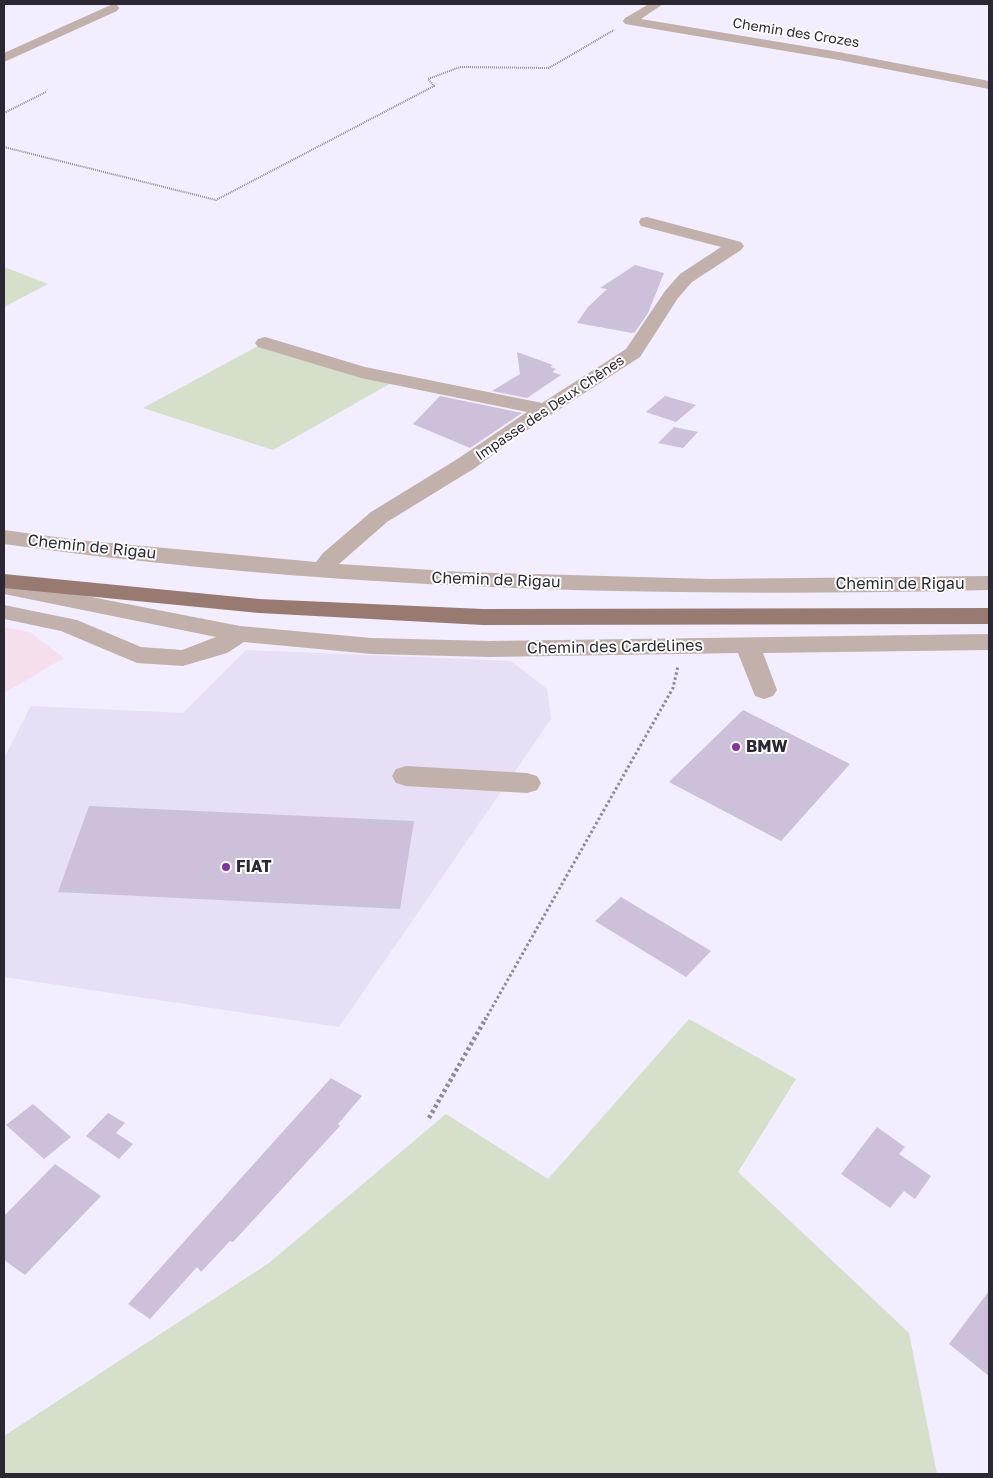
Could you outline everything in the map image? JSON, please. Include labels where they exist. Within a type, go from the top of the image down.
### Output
[{"type":"main road","points":[[4,564],[210,585],[353,596],[650,611],[684,617]]},
{"type":"main road","points":[[4,581],[259,606],[483,617],[989,616]]},
{"type":"street","points":[[629,22],[656,4]]},
{"type":"street","points":[[4,58],[113,8]]},
{"type":"street","name":"Chemin des Crozes","points":[[629,22],[839,56],[989,85]]},
{"type":"street","name":"Impasse des Deux Chênes","points":[[323,570],[331,558],[379,517],[460,468],[633,353],[671,295],[686,278],[735,246],[647,222]]},
{"type":"street","points":[[265,343],[361,372],[545,410]]},
{"type":"street","name":"Chemin de Rigau","points":[[4,537],[78,547],[323,570],[463,579],[690,585],[989,583]]},
{"type":"street","name":"Chemin des Cardelines","points":[[4,587],[240,634],[372,646],[489,649],[989,642]]},
{"type":"street","points":[[4,612],[68,625],[137,655],[183,658],[218,647],[240,634]]},
{"type":"street","points":[[747,644],[764,690]]},
{"type":"street","points":[[406,776],[527,783]]},
{"type":"path","points":[[4,147],[216,200],[434,86],[428,79],[460,67],[549,68],[629,22]]},
{"type":"path","points":[[4,113],[46,92]]},
{"type":"path","points":[[429,1118],[673,688],[683,646]]},
{"type":"shaded area","points":[[4,627],[30,632],[64,658],[4,693]]},
{"type":"shaded area","name":"FIAT","points":[[246,650],[511,661],[547,689],[551,719],[339,1027],[4,977],[4,758],[31,706],[183,713]]},
{"type":"green space","points":[[4,267],[48,284],[4,307]]},
{"type":"green space","points":[[260,345],[393,382],[273,450],[143,408]]},
{"type":"green space","points":[[689,1019],[796,1079],[738,1172],[909,1333],[937,1474],[4,1474],[4,1436],[269,1263],[446,1114],[548,1179]]},
{"type":"building","points":[[635,265],[664,273],[648,313],[635,332],[577,323],[588,307],[607,289],[600,288]]},
{"type":"building","points":[[517,352],[553,365],[550,367],[556,369],[552,372],[561,375],[527,398],[492,391],[520,374]]},
{"type":"building","points":[[440,396],[522,413],[470,448],[413,424]]},
{"type":"building","points":[[665,396],[696,405],[676,422],[646,412]]},
{"type":"building","points":[[674,427],[698,432],[683,448],[658,443]]},
{"type":"building","points":[[743,710],[850,764],[781,841],[669,782]]},
{"type":"building","points":[[89,806],[414,821],[400,909],[58,892]]},
{"type":"building","points":[[621,897],[711,951],[686,977],[595,921]]},
{"type":"building","points":[[331,1078],[362,1096],[338,1124],[340,1126],[233,1242],[230,1241],[201,1272],[197,1267],[150,1319],[128,1304]]},
{"type":"building","points":[[33,1104],[71,1137],[44,1159],[6,1125]]},
{"type":"building","points":[[108,1113],[125,1123],[116,1133],[133,1144],[119,1159],[86,1136]]},
{"type":"building","points":[[877,1127],[905,1147],[899,1154],[931,1176],[915,1199],[904,1191],[890,1208],[841,1174]]},
{"type":"building","points":[[55,1164],[101,1196],[25,1275],[4,1260],[4,1216]]},
{"type":"building","points":[[989,1291],[989,1376],[949,1344]]},
{"type":"place","name":"BMW","points":[[736,747]]},
{"type":"place","name":"FIAT","points":[[226,867]]}]
